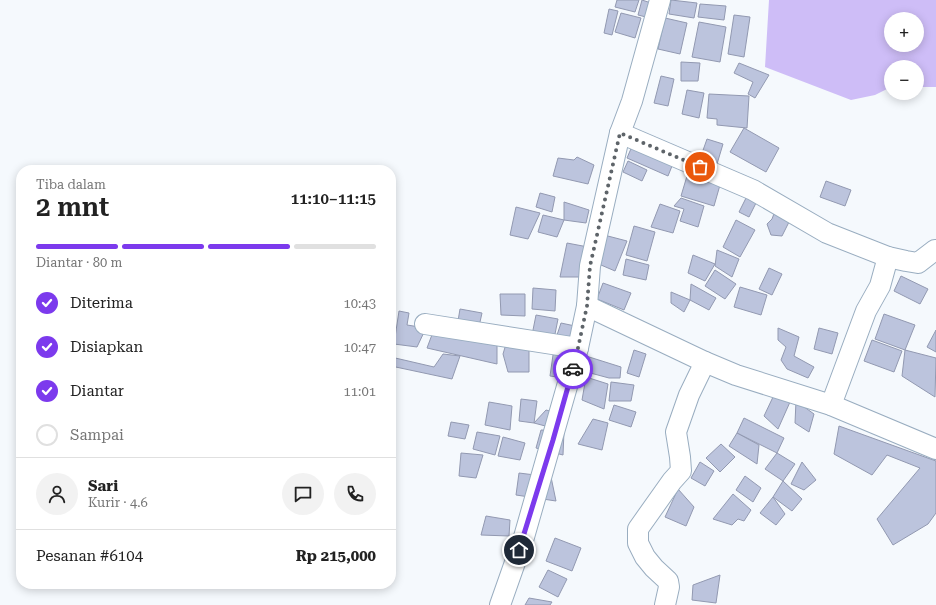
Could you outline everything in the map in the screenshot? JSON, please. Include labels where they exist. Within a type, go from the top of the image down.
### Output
[{"type":"street","points":[[500,605],[524,537],[578,348],[587,306],[590,266],[620,133],[632,101],[660,0]]},
{"type":"street","points":[[620,133],[753,190],[833,235],[888,257],[906,262],[918,263],[935,250]]},
{"type":"street","points":[[831,406],[866,311],[880,286],[888,257]]},
{"type":"street","points":[[587,306],[705,362],[736,375],[831,406],[936,449]]},
{"type":"street","points":[[425,324],[578,348]]},
{"type":"street","points":[[665,605],[669,587],[668,581],[645,557],[638,542],[638,529],[672,481],[680,464],[676,432],[689,395],[705,362]]},
{"type":"shaded area","points":[[769,0],[936,0],[936,87],[924,87],[924,60],[884,60],[884,90],[875,95],[851,100],[765,67]]},
{"type":"building","points":[[617,0],[639,0],[635,12],[615,7]]},
{"type":"building","points":[[642,0],[654,4],[650,18],[638,15]]},
{"type":"building","points":[[671,0],[697,3],[694,18],[669,14]]},
{"type":"building","points":[[700,4],[726,6],[724,20],[698,17]]},
{"type":"building","points":[[609,9],[618,11],[612,35],[604,33]]},
{"type":"building","points":[[621,13],[641,18],[635,38],[615,32]]},
{"type":"building","points":[[734,15],[750,17],[744,57],[728,54]]},
{"type":"building","points":[[665,18],[687,23],[680,54],[658,49]]},
{"type":"building","points":[[699,22],[726,27],[720,62],[692,57]]},
{"type":"building","points":[[681,62],[700,63],[698,81],[681,81]]},
{"type":"building","points":[[739,63],[769,75],[755,98],[748,94],[753,82],[734,73]]},
{"type":"building","points":[[661,76],[674,79],[668,106],[654,103]]},
{"type":"building","points":[[687,90],[704,93],[699,118],[682,114]]},
{"type":"building","points":[[709,94],[749,96],[747,128],[717,125],[717,119],[707,118]]},
{"type":"building","points":[[744,128],[779,148],[766,172],[730,152]]},
{"type":"building","points":[[707,139],[723,144],[717,164],[701,156]]},
{"type":"building","points":[[633,144],[674,161],[668,176],[627,158]]},
{"type":"building","points":[[577,157],[594,165],[588,184],[553,176],[558,158],[574,160]]},
{"type":"building","points":[[628,161],[647,170],[642,181],[623,172]]},
{"type":"building","points":[[687,176],[720,185],[714,206],[681,196]]},
{"type":"building","points":[[826,181],[851,190],[845,206],[820,197]]},
{"type":"building","points":[[749,192],[759,197],[749,217],[739,212]]},
{"type":"building","points":[[540,193],[555,197],[552,212],[536,207]]},
{"type":"building","points":[[681,198],[704,206],[698,227],[680,221],[684,209],[674,206]]},
{"type":"building","points":[[564,202],[589,210],[586,223],[564,220]]},
{"type":"building","points":[[660,204],[680,211],[673,233],[651,227]]},
{"type":"building","points":[[516,207],[540,213],[528,239],[510,235]]},
{"type":"building","points":[[775,211],[790,220],[782,236],[771,235],[767,224],[772,219]]},
{"type":"building","points":[[543,215],[564,220],[557,237],[538,232]]},
{"type":"building","points":[[736,220],[755,230],[740,257],[723,247]]},
{"type":"building","points":[[634,226],[655,232],[647,261],[626,255]]},
{"type":"building","points":[[604,235],[627,241],[615,271],[594,262]]},
{"type":"building","points":[[567,243],[588,247],[581,277],[560,277]]},
{"type":"building","points":[[717,250],[739,259],[732,277],[715,266]]},
{"type":"building","points":[[693,255],[715,264],[705,281],[688,273]]},
{"type":"building","points":[[626,259],[649,265],[646,280],[623,275]]},
{"type":"building","points":[[769,268],[782,274],[772,295],[759,289]]},
{"type":"building","points":[[715,270],[736,284],[725,299],[705,286]]},
{"type":"building","points":[[901,276],[928,289],[920,304],[894,291]]},
{"type":"building","points":[[603,283],[631,293],[624,310],[597,299]]},
{"type":"building","points":[[691,284],[716,298],[709,310],[690,300]]},
{"type":"building","points":[[740,287],[767,295],[761,315],[734,307]]},
{"type":"building","points":[[533,288],[556,290],[555,311],[532,309]]},
{"type":"building","points":[[671,292],[690,300],[684,312],[671,303]]},
{"type":"building","points":[[500,294],[525,294],[525,316],[501,315]]},
{"type":"building","points":[[460,309],[482,313],[478,331],[457,327]]},
{"type":"building","points":[[399,311],[409,313],[407,325],[426,328],[417,347],[396,344],[396,331]]},
{"type":"building","points":[[884,314],[915,325],[905,350],[875,339]]},
{"type":"building","points":[[536,315],[558,319],[554,339],[532,335]]},
{"type":"building","points":[[561,323],[575,326],[571,342],[556,338]]},
{"type":"building","points":[[778,328],[799,337],[794,356],[814,367],[808,378],[787,369],[781,360],[786,347],[778,340]]},
{"type":"building","points":[[819,328],[838,333],[832,354],[814,349]]},
{"type":"building","points":[[936,330],[936,352],[927,347]]},
{"type":"building","points":[[433,332],[497,345],[497,364],[427,348]]},
{"type":"building","points":[[872,340],[902,351],[894,372],[864,361]]},
{"type":"building","points":[[506,344],[529,347],[529,372],[508,372],[503,354]]},
{"type":"building","points":[[554,348],[567,350],[564,378],[550,376]]},
{"type":"building","points":[[634,350],[646,354],[639,377],[627,373]]},
{"type":"building","points":[[905,350],[936,358],[935,397],[902,376]]},
{"type":"building","points":[[443,354],[460,356],[452,379],[396,367],[396,358],[434,367]]},
{"type":"building","points":[[586,356],[621,367],[620,378],[609,378],[583,371]]},
{"type":"building","points":[[586,377],[608,384],[604,409],[582,400]]},
{"type":"building","points":[[611,382],[634,385],[631,401],[609,401]]},
{"type":"building","points":[[773,397],[790,402],[778,429],[764,416]]},
{"type":"building","points":[[521,399],[537,401],[534,423],[519,421]]},
{"type":"building","points":[[796,401],[814,414],[809,432],[795,423]]},
{"type":"building","points":[[489,402],[512,406],[510,430],[485,425]]},
{"type":"building","points":[[614,405],[636,412],[631,427],[609,420]]},
{"type":"building","points":[[546,410],[569,416],[564,431],[534,423]]},
{"type":"building","points":[[744,418],[784,438],[777,453],[737,433]]},
{"type":"building","points":[[593,419],[608,423],[602,450],[578,444]]},
{"type":"building","points":[[451,422],[469,425],[465,439],[448,436]]},
{"type":"building","points":[[839,426],[936,461],[936,513],[928,524],[893,545],[877,519],[920,468],[887,455],[872,475],[834,454]]},
{"type":"building","points":[[541,430],[564,431],[563,455],[536,448]]},
{"type":"building","points":[[477,432],[500,436],[495,455],[473,449]]},
{"type":"building","points":[[737,433],[759,445],[757,464],[729,446]]},
{"type":"building","points":[[503,437],[525,443],[520,460],[498,456]]},
{"type":"building","points":[[721,444],[735,457],[720,472],[706,458]]},
{"type":"building","points":[[461,453],[483,455],[476,478],[459,476]]},
{"type":"building","points":[[777,453],[795,464],[783,481],[765,469]]},
{"type":"building","points":[[700,462],[714,471],[705,486],[691,478]]},
{"type":"building","points":[[802,462],[816,480],[804,490],[791,484]]},
{"type":"building","points":[[519,473],[551,477],[556,501],[516,495]]},
{"type":"building","points":[[745,476],[761,488],[753,502],[736,490]]},
{"type":"building","points":[[783,481],[802,499],[792,511],[773,497]]},
{"type":"building","points":[[678,489],[694,507],[686,526],[665,517]]},
{"type":"building","points":[[733,494],[751,510],[744,521],[738,519],[732,525],[713,519]]},
{"type":"building","points":[[773,497],[785,514],[776,525],[760,513]]},
{"type":"building","points":[[486,516],[510,520],[509,536],[481,535]]},
{"type":"building","points":[[555,538],[581,548],[572,571],[546,561]]},
{"type":"building","points":[[548,570],[567,579],[558,597],[539,587]]},
{"type":"building","points":[[720,575],[716,603],[692,600],[693,585]]},
{"type":"building","points":[[529,598],[552,602],[550,605],[525,605]]},
{"type":"way so far","points":[[573,369],[587,306],[590,266],[620,133],[700,167]]},
{"type":"route","points":[[519,550],[573,369]]}]
